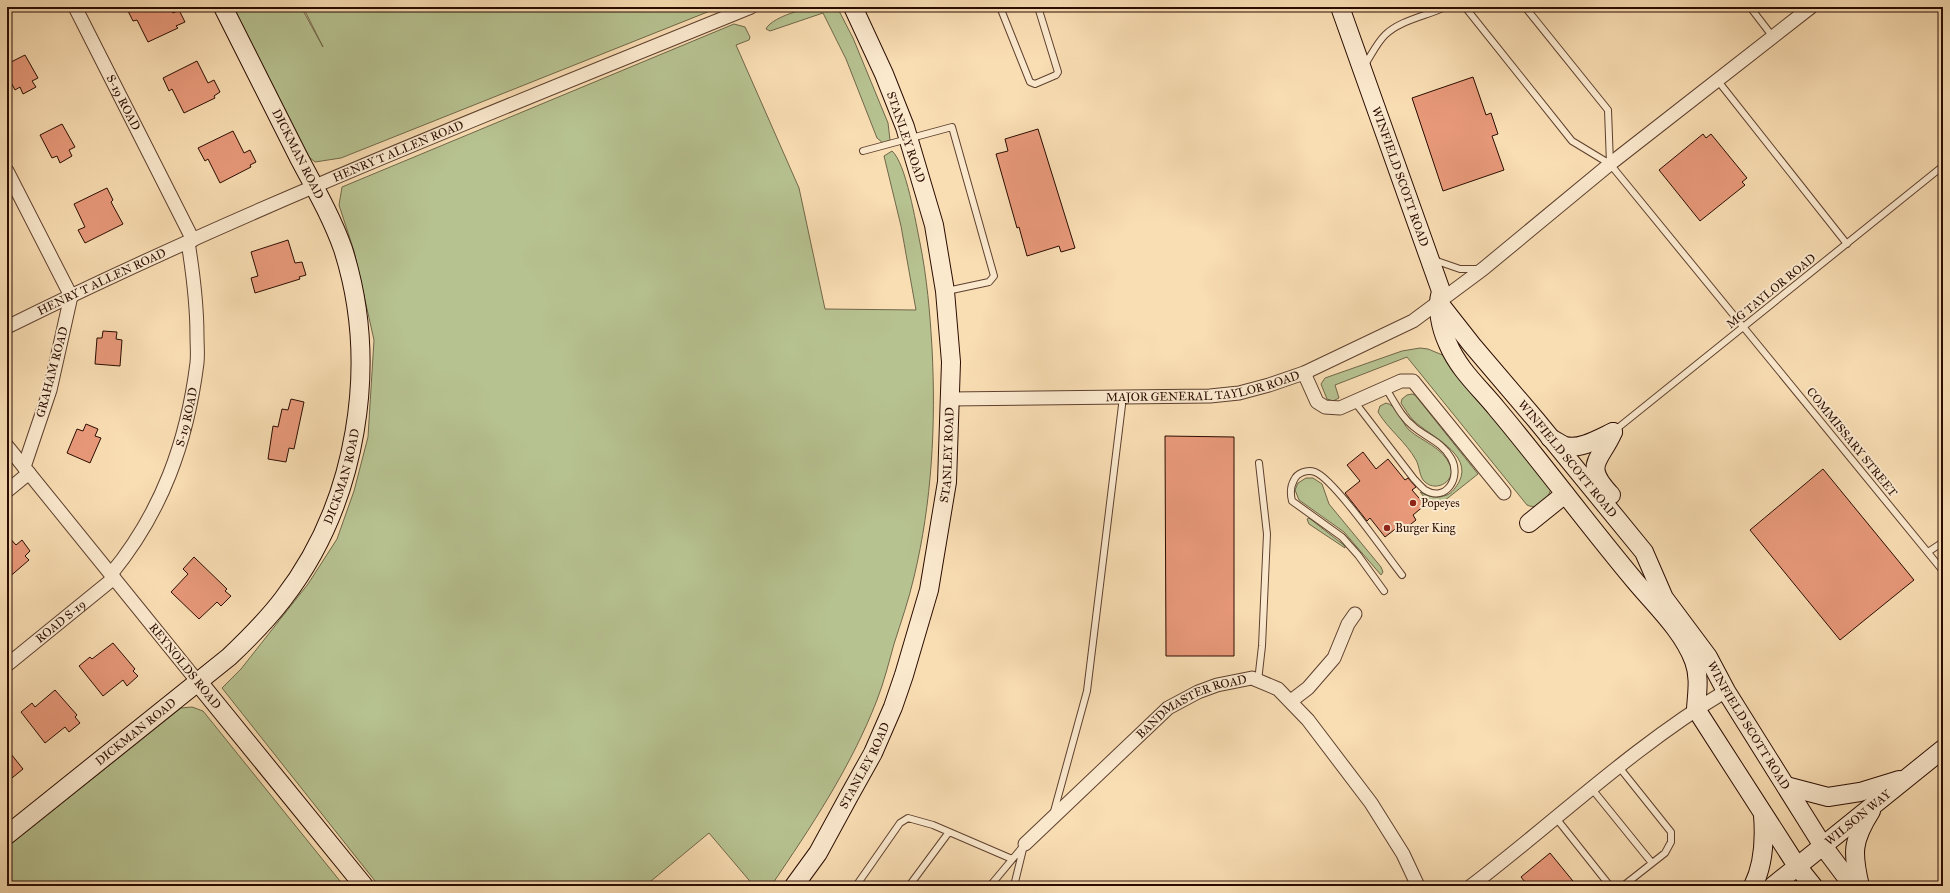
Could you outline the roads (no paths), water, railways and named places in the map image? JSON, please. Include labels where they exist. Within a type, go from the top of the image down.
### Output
[{"type":"street","name":"S-19 ROAD","points":[[75,7],[191,241],[197,308],[197,362],[184,429],[164,491],[147,523],[112,576]]},
{"type":"street","name":"DICKMAN ROAD","points":[[7,836],[229,657],[258,629],[284,598],[299,576],[325,529],[340,492],[351,453],[358,414],[360,372],[358,331],[353,290],[342,249],[325,207],[223,7]]},
{"type":"street","name":"HENRY T ALLEN ROAD","points":[[7,327],[313,185],[751,7]]},
{"type":"street","name":"STANLEY ROAD","points":[[794,886],[818,853],[873,753],[904,676],[929,590],[947,482],[951,362],[945,291],[934,226],[905,127],[853,7]]},
{"type":"street","name":"WINFIELD SCOTT ROAD","points":[[1340,7],[1441,291],[1438,301],[1472,345],[1644,552],[1664,598],[1708,657],[1726,691],[1823,846],[1853,886]]},
{"type":"street","name":"MAJOR GENERAL TAYLOR ROAD","points":[[949,399],[1210,396],[1239,393],[1304,373],[1413,320],[1483,269],[1610,164],[1811,7]]},
{"type":"street","points":[[7,171],[71,296]]},
{"type":"street","name":"GRAHAM ROAD","points":[[26,470],[50,390],[71,296]]},
{"type":"street","points":[[1438,301],[1443,330],[1448,345],[1463,370],[1497,408],[1682,638],[1694,661],[1698,678],[1696,709],[1797,866],[1813,886]]},
{"type":"street","points":[[1304,373],[1316,402],[1325,407],[1340,408],[1401,381],[1413,381],[1504,492]]},
{"type":"street","points":[[1550,438],[1564,446],[1574,447],[1613,432]]},
{"type":"street","points":[[1613,432],[1606,448],[1598,456],[1595,466],[1596,477],[1623,509],[1637,529],[1644,552]]},
{"type":"street","name":"REYNOLDS ROAD","points":[[7,446],[364,886]]},
{"type":"street","points":[[7,491],[26,470]]},
{"type":"street","points":[[1529,523],[1565,494]]},
{"type":"street","name":"ROAD S-19","points":[[7,665],[112,576]]},
{"type":"street","points":[[1291,701],[1308,688],[1334,658],[1348,624],[1355,614]]},
{"type":"street","name":"BANDMASTER ROAD","points":[[1025,844],[1168,708],[1198,692],[1217,685],[1252,678],[1278,689],[1308,720],[1371,803],[1403,854],[1418,886]]},
{"type":"street","points":[[1477,884],[1657,736],[1696,709],[1726,691]]},
{"type":"street","name":"WILSON WAY","points":[[1773,886],[1943,749]]},
{"type":"street","points":[[1786,786],[1828,797],[1860,792],[1908,778]]},
{"type":"street","points":[[1860,886],[1854,860],[1856,839],[1876,803]]},
{"type":"street","points":[[1753,886],[1759,874],[1763,854],[1763,814]]},
{"type":"lane","points":[[1000,7],[1030,82],[1035,84],[1056,76],[1058,72],[1038,7]]},
{"type":"lane","points":[[1362,70],[1376,46],[1386,34],[1399,25],[1445,7]]},
{"type":"lane","name":"COMMISSARY STREET","points":[[1465,7],[1572,141],[1610,164],[1943,571]]},
{"type":"lane","points":[[1525,7],[1608,110],[1610,164]]},
{"type":"lane","points":[[1750,7],[1773,37]]},
{"type":"lane","points":[[1718,81],[1846,244]]},
{"type":"lane","points":[[864,151],[952,127],[994,276],[989,282],[945,291]]},
{"type":"lane","name":"MG TAYLOR ROAD","points":[[1613,432],[1943,166]]},
{"type":"lane","points":[[1429,258],[1460,269],[1483,269]]},
{"type":"lane","points":[[1354,401],[1414,479],[1425,490],[1441,492],[1447,490],[1454,482],[1456,474],[1451,458],[1438,442],[1414,428],[1406,419],[1385,387]]},
{"type":"lane","points":[[1052,818],[1087,691],[1123,397]]},
{"type":"lane","points":[[1258,681],[1262,646],[1266,534],[1259,464]]},
{"type":"lane","points":[[1384,590],[1342,537],[1292,501],[1290,494],[1291,485],[1295,477],[1306,471],[1315,472],[1332,485],[1402,575]]},
{"type":"lane","points":[[1928,552],[1943,542]]},
{"type":"lane","points":[[1619,767],[1671,832],[1671,842],[1665,853],[1623,886]]},
{"type":"lane","points":[[1592,789],[1652,863]]},
{"type":"lane","points":[[856,886],[900,823],[908,818],[933,825],[1012,859]]},
{"type":"lane","points":[[1556,818],[1610,886]]},
{"type":"lane","points":[[909,886],[949,832]]},
{"type":"lane","points":[[990,886],[1025,844]]},
{"type":"lane","points":[[1014,886],[1025,844]]},
{"type":"place","name":"Popeyes","points":[[1413,503]]},
{"type":"place","name":"Burger King","points":[[1387,528]]}]
